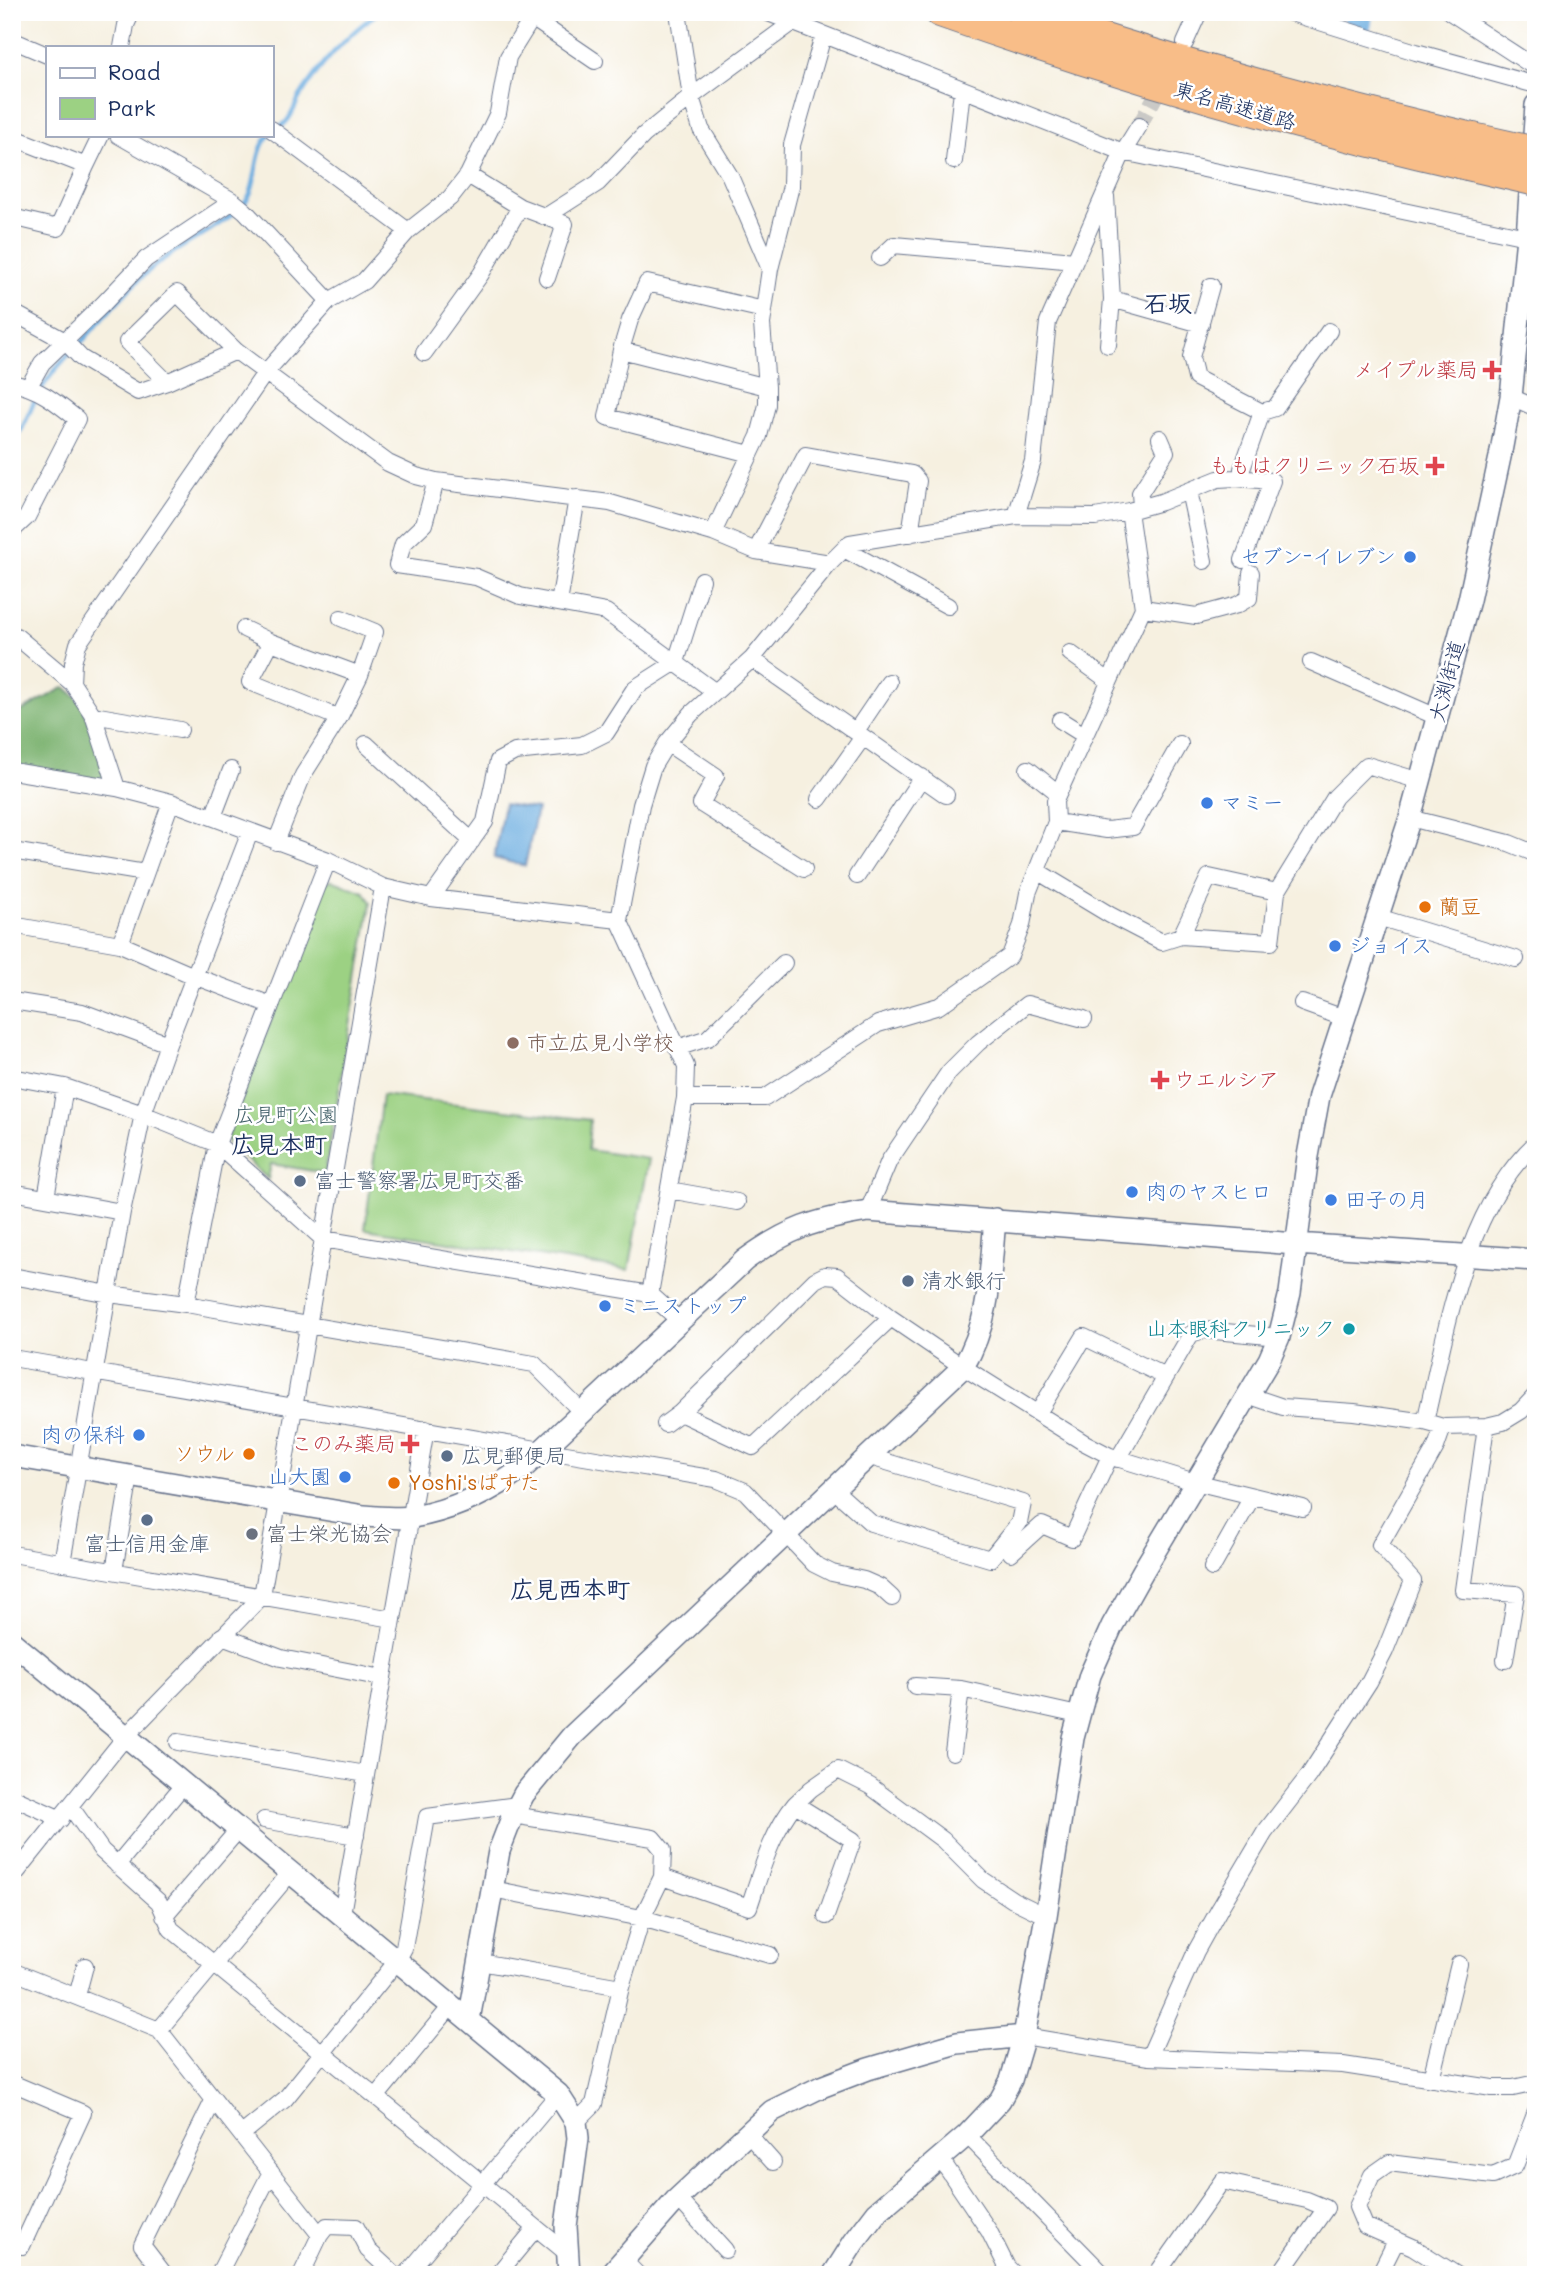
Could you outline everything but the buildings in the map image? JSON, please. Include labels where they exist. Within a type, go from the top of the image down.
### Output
[{"type":"highway","name":"東名高速道路","points":[[940,12],[1014,39],[1155,83],[1366,142],[1471,144],[1536,152]]},
{"type":"highway","name":"東名高速道路","points":[[1022,12],[1211,70],[1471,144],[1536,181]]},
{"type":"highway","points":[[1471,144],[1536,143]]},
{"type":"street","points":[[122,46],[126,25],[132,12]]},
{"type":"street","points":[[678,12],[691,97],[701,129],[730,176],[770,269]]},
{"type":"street","points":[[766,12],[1123,152],[1532,238]]},
{"type":"street","points":[[1185,43],[1199,12]]},
{"type":"street","points":[[1288,12],[1416,52],[1536,85]]},
{"type":"street","points":[[1450,12],[1536,68]]},
{"type":"street","points":[[72,683],[78,645],[91,624],[265,373],[329,301],[364,281],[408,231],[450,198],[468,175],[498,113],[508,57],[534,15],[595,61]]},
{"type":"street","points":[[545,217],[597,183],[644,135],[792,23]]},
{"type":"street","points":[[713,533],[750,454],[766,405],[762,324],[770,269],[791,186],[792,145],[823,36]]},
{"type":"street","points":[[12,40],[46,55]]},
{"type":"street","points":[[954,161],[962,90]]},
{"type":"street","name":"大渕街道","points":[[833,2275],[877,2212],[967,2134],[1000,2100],[1011,2080],[1024,2036],[1078,1715],[1090,1675],[1112,1626],[1269,1360],[1279,1337],[1290,1293],[1308,1156],[1319,1096],[1410,818],[1469,600],[1500,457],[1511,397],[1532,238],[1536,105]]},
{"type":"street","points":[[1016,516],[1033,461],[1048,322],[1123,152],[1139,126]]},
{"type":"street","points":[[278,134],[408,231]]},
{"type":"street","points":[[12,217],[58,228],[101,136]]},
{"type":"street","points":[[120,136],[239,205],[329,301]]},
{"type":"street","points":[[12,137],[86,166]]},
{"type":"street","points":[[468,175],[520,207],[565,223],[547,278]]},
{"type":"street","points":[[1105,194],[1112,299],[1108,345]]},
{"type":"street","points":[[29,386],[42,363],[146,259],[239,205]]},
{"type":"street","points":[[424,353],[481,274],[520,207]]},
{"type":"street","points":[[880,258],[894,245],[1075,261]]},
{"type":"street","points":[[750,454],[607,417],[621,350],[630,320],[647,283],[764,310]]},
{"type":"street","points":[[1211,286],[1191,357],[1196,378],[1262,412],[1275,408],[1329,331]]},
{"type":"street","points":[[167,382],[127,342],[177,293],[236,351],[388,463],[416,476],[436,481],[610,503],[713,533],[756,551],[830,563]]},
{"type":"street","points":[[1112,299],[1201,324]]},
{"type":"street","points":[[12,312],[65,341],[81,358],[138,392],[236,351]]},
{"type":"street","points":[[621,350],[767,387]]},
{"type":"street","points":[[12,383],[29,386],[49,396],[77,419],[27,517],[12,531]]},
{"type":"street","points":[[1511,397],[1536,408]]},
{"type":"street","points":[[1242,469],[1262,412]]},
{"type":"street","points":[[685,1098],[765,1098],[878,1024],[939,1006],[1010,956],[1023,925],[1028,894],[1056,822],[1055,801],[1058,793],[1143,608],[1135,509],[1140,493],[1166,452],[1160,438]]},
{"type":"street","points":[[756,551],[806,455],[912,474],[918,481],[910,534]]},
{"type":"street","points":[[650,1294],[685,1098],[685,1066],[619,920],[641,806],[653,766],[667,743],[714,691],[752,659],[830,563],[850,543],[1016,516],[1095,517],[1135,509],[1218,480],[1235,478],[1272,481],[1247,566],[1249,598],[1237,605],[1196,615],[1143,608]]},
{"type":"street","points":[[436,481],[424,523],[403,544],[397,565],[476,577],[520,596],[606,612],[714,691]]},
{"type":"street","points":[[1189,491],[1204,561]]},
{"type":"street","points":[[559,603],[577,498]]},
{"type":"street","points":[[844,549],[948,606]]},
{"type":"street","points":[[431,898],[485,822],[498,761],[515,752],[582,745],[606,733],[635,688],[676,662],[702,580]]},
{"type":"street","points":[[276,842],[303,775],[339,718],[360,675],[376,632],[341,618]]},
{"type":"street","points":[[244,629],[271,642],[360,675]]},
{"type":"street","points":[[12,640],[16,636],[72,683],[93,715],[117,788]]},
{"type":"street","points":[[271,642],[250,682],[339,718]]},
{"type":"street","points":[[1070,653],[1109,681]]},
{"type":"street","points":[[752,659],[946,795]]},
{"type":"street","points":[[1311,662],[1437,717]]},
{"type":"street","points":[[819,799],[889,682]]},
{"type":"street","points":[[93,715],[180,730]]},
{"type":"street","points":[[1060,720],[1084,735]]},
{"type":"street","points":[[667,743],[716,776],[701,804],[804,869]]},
{"type":"street","points":[[366,744],[472,841]]},
{"type":"street","points":[[1056,822],[1107,830],[1133,827],[1180,744]]},
{"type":"street","points":[[1037,871],[1110,915],[1162,942],[1181,936],[1270,942],[1278,891],[1335,797],[1367,765],[1420,782]]},
{"type":"street","points":[[1028,769],[1058,793]]},
{"type":"street","points":[[213,817],[231,770]]},
{"type":"street","points":[[12,771],[117,788],[170,802],[328,860],[383,887],[431,898],[619,920]]},
{"type":"street","points":[[857,876],[922,777]]},
{"type":"street","points":[[120,944],[170,802]]},
{"type":"street","points":[[1410,818],[1509,843],[1536,854]]},
{"type":"street","points":[[62,1563],[122,1212],[143,1114],[250,832]]},
{"type":"street","points":[[12,851],[145,873]]},
{"type":"street","points":[[186,1304],[217,1144],[328,860]]},
{"type":"street","points":[[1181,936],[1209,877],[1278,891]]},
{"type":"street","points":[[12,1878],[126,1736],[262,1596],[383,887]]},
{"type":"street","points":[[1378,917],[1516,959]]},
{"type":"street","points":[[12,925],[120,944],[271,1005]]},
{"type":"street","points":[[677,1048],[708,1038],[784,963]]},
{"type":"street","points":[[12,1001],[82,1012],[168,1044]]},
{"type":"street","points":[[1301,1003],[1344,1018]]},
{"type":"street","points":[[868,1211],[889,1161],[908,1130],[949,1072],[978,1043],[1027,1004],[1084,1019]]},
{"type":"street","points":[[12,1077],[65,1087],[143,1114],[217,1144],[323,1239],[650,1294],[680,1321]]},
{"type":"street","points":[[46,1198],[65,1087]]},
{"type":"street","points":[[1424,1422],[1466,1255],[1483,1216],[1511,1171],[1525,1152],[1536,1143]]},
{"type":"street","points":[[669,1190],[737,1202]]},
{"type":"street","points":[[12,1192],[122,1212]]},
{"type":"street","points":[[12,1456],[364,1516],[411,1517],[467,1502],[498,1486],[522,1469],[746,1260],[772,1240],[829,1217],[868,1211],[1536,1260]]},
{"type":"street","points":[[469,2020],[499,1851],[524,1794],[572,1736],[963,1367],[982,1328],[988,1297],[995,1219]]},
{"type":"street","points":[[664,1424],[680,1413],[816,1280],[825,1275],[837,1276],[891,1318],[963,1367],[1083,1442],[1114,1457],[1195,1482],[1303,1508]]},
{"type":"street","points":[[12,1276],[534,1364],[582,1412]]},
{"type":"street","points":[[680,1413],[753,1447],[891,1318]]},
{"type":"street","points":[[1011,1553],[1042,1525],[1072,1538],[1114,1457],[1191,1334],[1204,1330],[1279,1337]]},
{"type":"street","points":[[1038,1413],[1084,1337],[1166,1377]]},
{"type":"street","points":[[12,1358],[716,1479],[745,1491],[814,1564],[832,1573],[864,1580],[880,1587],[892,1598]]},
{"type":"street","points":[[1247,1395],[1283,1407],[1354,1412],[1443,1427],[1486,1426],[1503,1422],[1521,1410],[1536,1395]]},
{"type":"street","points":[[1486,1426],[1463,1590],[1516,1594],[1505,1660]]},
{"type":"street","points":[[1149,2057],[1196,1951],[1227,1897],[1265,1832],[1309,1775],[1369,1682],[1385,1651],[1413,1581],[1380,1545],[1436,1447],[1443,1427]]},
{"type":"street","points":[[342,1914],[426,1429]]},
{"type":"street","points":[[833,1489],[871,1523],[990,1559],[1019,1523],[1023,1503],[867,1457]]},
{"type":"street","points":[[114,1571],[130,1476]]},
{"type":"street","points":[[1212,1567],[1252,1497]]},
{"type":"street","points":[[12,1554],[393,1619]]},
{"type":"street","points":[[222,1636],[281,1658],[383,1678]]},
{"type":"street","points":[[12,1642],[558,2094],[576,2122],[577,2155],[566,2226],[569,2275]]},
{"type":"street","points":[[915,1686],[961,1689],[1078,1715]]},
{"type":"street","points":[[953,1752],[961,1689]]},
{"type":"street","points":[[178,1742],[366,1774]]},
{"type":"street","points":[[662,1877],[749,1907],[769,1850],[786,1815],[811,1789],[838,1770],[870,1786],[943,1840],[983,1880],[1013,1900],[1046,1916]]},
{"type":"street","points":[[117,1865],[184,1784]]},
{"type":"street","points":[[12,1797],[65,1813],[102,1851],[159,1902],[171,1929],[567,2253]]},
{"type":"street","points":[[795,1804],[853,1840],[826,1916]]},
{"type":"street","points":[[242,2134],[285,2099],[397,1961],[404,1948],[427,1817],[516,1810],[653,1838],[663,1850],[662,1877],[642,1919],[621,1987],[594,2104],[576,2122]]},
{"type":"street","points":[[264,1820],[356,1836]]},
{"type":"street","points":[[164,1916],[239,1829]]},
{"type":"street","points":[[159,2030],[291,1872]]},
{"type":"street","points":[[492,1889],[642,1919],[770,1955]]},
{"type":"street","points":[[480,1962],[621,1987]]},
{"type":"street","points":[[1431,2079],[1459,1964]]},
{"type":"street","points":[[77,1996],[85,1966]]},
{"type":"street","points":[[12,1971],[159,2030],[320,2235]]},
{"type":"street","points":[[377,2096],[452,2006]]},
{"type":"street","points":[[638,2275],[616,2267],[678,2199],[772,2111],[868,2068],[957,2043],[1024,2036],[1149,2057],[1343,2065],[1492,2088],[1513,2088],[1536,2083]]},
{"type":"street","points":[[12,2083],[83,2113],[22,2246]]},
{"type":"street","points":[[406,2275],[558,2094]]},
{"type":"street","points":[[165,2275],[142,2245],[213,2101]]},
{"type":"street","points":[[1457,2275],[1413,2247],[1365,2226],[1357,2207],[1372,2175],[1389,2164],[1493,2176],[1515,2166],[1536,2112]]},
{"type":"street","points":[[748,2134],[773,2162]]},
{"type":"street","points":[[967,2134],[1104,2275]]},
{"type":"street","points":[[940,2158],[989,2231],[1007,2267],[1015,2275]]},
{"type":"street","points":[[218,2275],[271,2172]]},
{"type":"street","points":[[1156,2275],[1222,2181],[1307,2200],[1326,2208],[1279,2275]]},
{"type":"street","points":[[678,2199],[725,2250]]},
{"type":"street","points":[[301,2275],[327,2226],[356,2227],[368,2250],[395,2275]]},
{"type":"street","points":[[498,2275],[535,2229]]},
{"type":"street","points":[[1379,2275],[1396,2241]]},
{"type":"green space","points":[[65,687],[80,700],[112,783],[12,767],[12,716]]},
{"type":"green space","name":"広見町公園","points":[[331,880],[364,892],[371,902],[325,1173],[271,1164],[268,1179],[229,1144],[227,1137],[322,885]]},
{"type":"green space","points":[[382,1095],[590,1120],[588,1150],[649,1159],[629,1270],[365,1229]]},
{"type":"water","points":[[504,804],[537,809],[525,866],[494,858]]},
{"type":"waterway","points":[[273,132],[288,120],[299,98],[325,62],[356,30],[379,12]]},
{"type":"waterway","points":[[1358,22],[1359,12]]},
{"type":"waterway","points":[[243,204],[251,191],[259,155],[269,136]]},
{"type":"waterway","points":[[77,347],[130,288],[153,267],[237,210]]},
{"type":"waterway","points":[[12,446],[42,388],[70,353]]},
{"type":"tunnel","points":[[1139,126],[1165,79]]},
{"type":"place","name":"メイプル薬局","points":[[1492,370]]},
{"type":"place","name":"ももはクリニック石坂","points":[[1435,466]]},
{"type":"place","name":"セブン-イレブン","points":[[1410,557]]},
{"type":"place","name":"マミー","points":[[1207,803]]},
{"type":"place","name":"蘭豆","points":[[1425,907]]},
{"type":"place","name":"ジョイス","points":[[1335,946]]},
{"type":"place","name":"市立広見小学校","points":[[513,1043]]},
{"type":"place","name":"ウエルシア","points":[[1160,1080]]},
{"type":"place","name":"富士警察署広見町交番","points":[[300,1181]]},
{"type":"place","name":"肉のヤスヒロ","points":[[1132,1192]]},
{"type":"place","name":"田子の月","points":[[1331,1200]]},
{"type":"place","name":"清水銀行","points":[[908,1281]]},
{"type":"place","name":"ミニストップ","points":[[605,1306]]},
{"type":"place","name":"山本眼科クリニック","points":[[1349,1329]]},
{"type":"place","name":"肉の保科","points":[[139,1435]]},
{"type":"place","name":"このみ薬局","points":[[410,1444]]},
{"type":"place","name":"ソウル","points":[[249,1454]]},
{"type":"place","name":"広見郵便局","points":[[447,1456]]},
{"type":"place","name":"山大園","points":[[345,1477]]},
{"type":"place","name":"Yoshi'sぱすた","points":[[394,1483]]},
{"type":"place","name":"富士信用金庫","points":[[147,1520]]},
{"type":"place","name":"富士栄光協会","points":[[252,1534]]},
{"type":"district","name":"石坂","points":[[1168,304]]},
{"type":"district","name":"広見本町","points":[[279,1145]]},
{"type":"district","name":"広見西本町","points":[[570,1590]]}]
